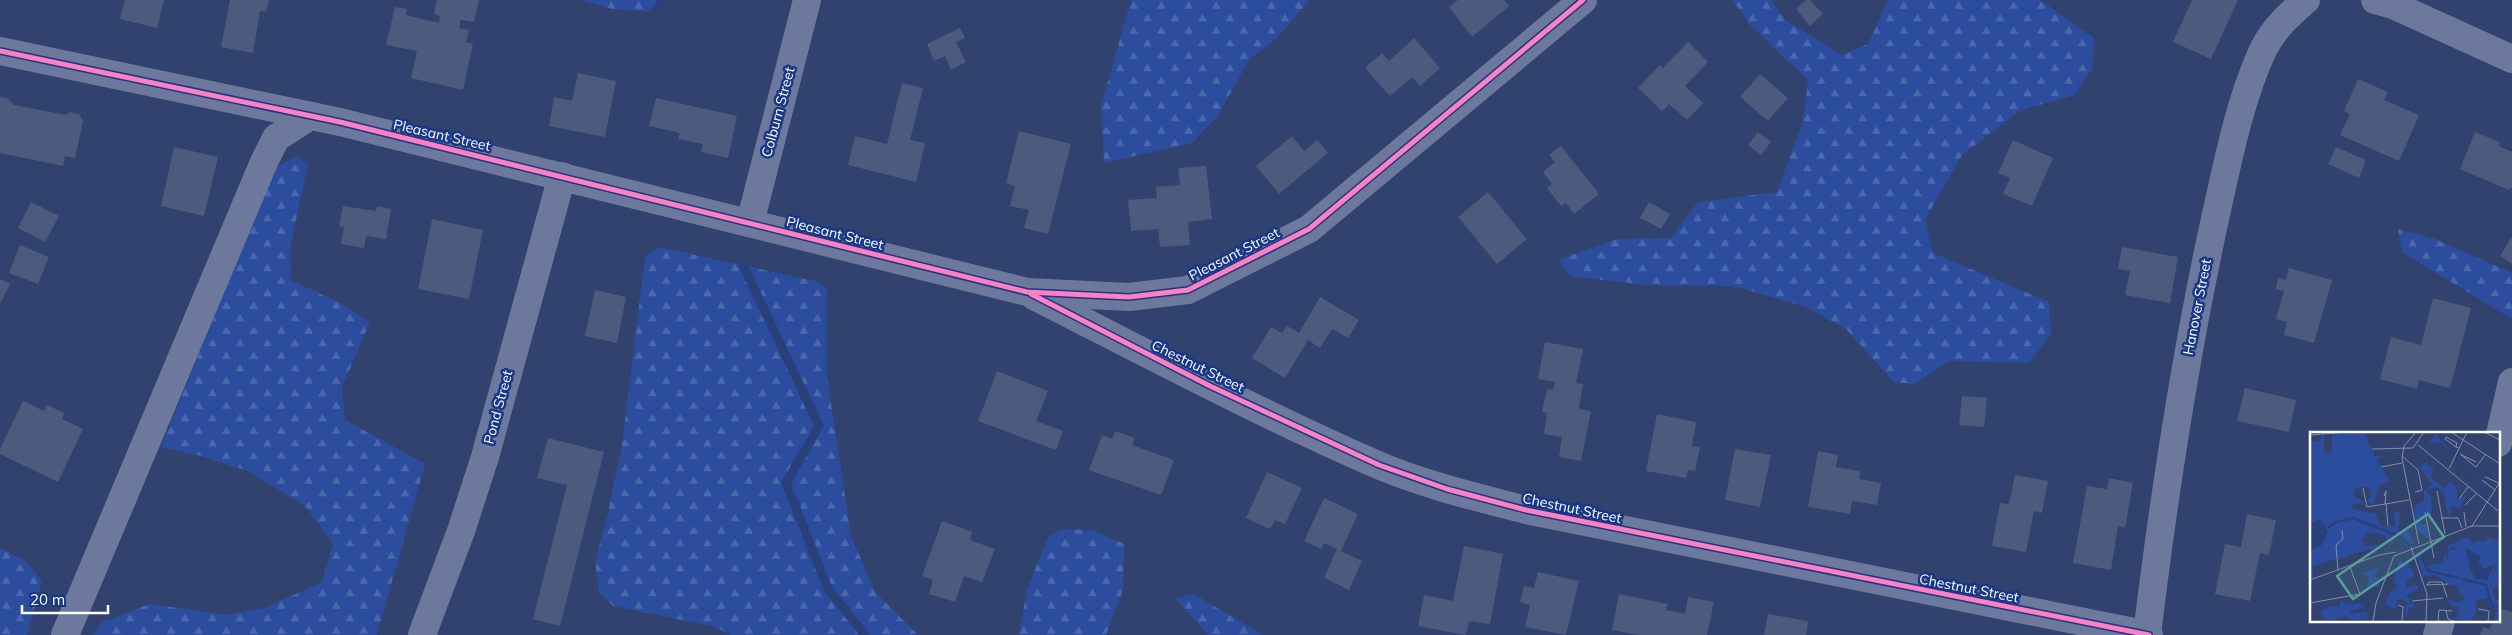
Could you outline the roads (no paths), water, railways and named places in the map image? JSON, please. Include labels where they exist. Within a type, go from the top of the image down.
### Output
[{"type":"street","name":"Colburn Street","points":[[750,224],[808,0]]},
{"type":"street","name":"Pleasant Street","points":[[0,51],[310,116],[562,176],[1027,292],[1129,297],[1159,295],[1188,290],[1309,229],[1583,0]]},
{"type":"street","points":[[2375,0],[2393,6],[2512,60]]},
{"type":"street","name":"Hanover Street","points":[[2148,635],[2161,523],[2200,285],[2226,169],[2248,92],[2264,48],[2282,21],[2306,1]]},
{"type":"street","points":[[65,635],[264,162],[276,138],[310,116]]},
{"type":"street","name":"Pond Street","points":[[422,635],[461,531],[485,457],[562,176]]},
{"type":"street","name":"Chestnut Street","points":[[1027,292],[1246,403],[1379,465],[1447,489],[1536,512],[2148,635]]},
{"type":"street","points":[[2500,434],[2512,382]]},
{"type":"street","points":[[2437,635],[2441,622]]},
{"type":"waterway","points":[[660,6],[662,0]]},
{"type":"waterway","points":[[743,265],[819,426],[786,483],[828,589],[865,635]]}]
